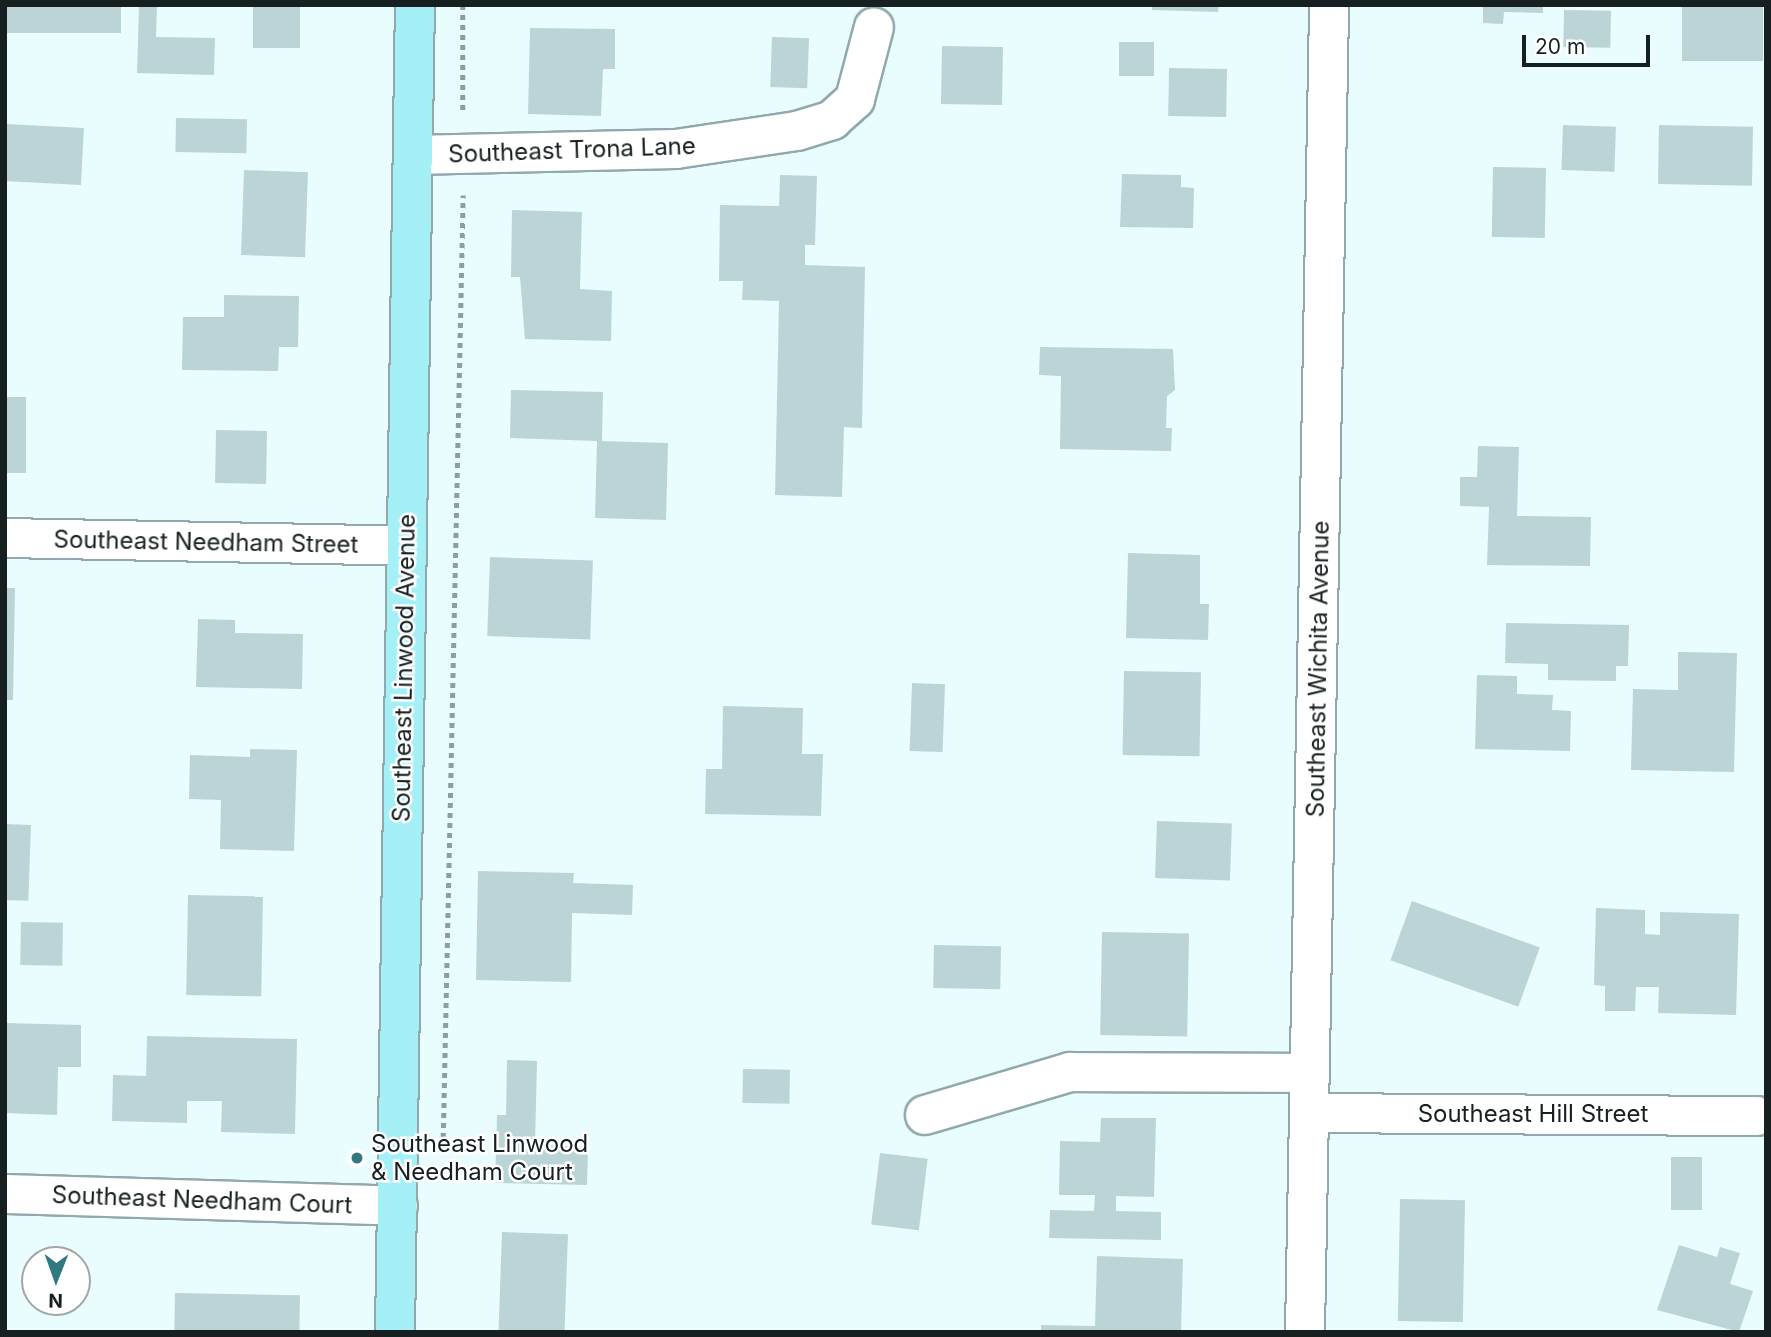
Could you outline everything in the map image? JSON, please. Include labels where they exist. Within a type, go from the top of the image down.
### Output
[{"type":"main road","name":"Southeast Linwood Avenue","points":[[395,1332],[415,5]]},
{"type":"street","name":"Southeast Wichita Avenue","points":[[1305,1332],[1329,5]]},
{"type":"street","name":"Southeast Trona Lane","points":[[413,155],[676,149],[797,131],[832,120],[855,99],[874,27]]},
{"type":"street","name":"Southeast Needham Street","points":[[5,538],[406,546]]},
{"type":"street","points":[[925,1115],[1070,1072],[1310,1073]]},
{"type":"street","name":"Southeast Hill Street","points":[[1309,1113],[1757,1115]]},
{"type":"street","name":"Southeast Needham Court","points":[[5,1194],[398,1206]]},
{"type":"path","points":[[442,1152],[464,154],[463,5]]},
{"type":"building","points":[[5,5],[121,5],[121,33],[5,33]]},
{"type":"building","points":[[253,5],[300,5],[300,48],[253,48]]},
{"type":"building","points":[[1152,5],[1219,5],[1218,12],[1152,10]]},
{"type":"building","points":[[1483,5],[1543,5],[1543,13],[1504,12],[1503,24],[1483,23]]},
{"type":"building","points":[[1682,5],[1763,5],[1763,61],[1682,61]]},
{"type":"building","points":[[139,6],[157,6],[156,37],[215,38],[214,75],[137,73]]},
{"type":"building","points":[[1564,10],[1611,11],[1610,48],[1563,47]]},
{"type":"building","points":[[530,28],[615,29],[615,69],[603,69],[601,116],[528,114]]},
{"type":"building","points":[[772,37],[809,38],[807,88],[770,87]]},
{"type":"building","points":[[1119,42],[1154,42],[1154,76],[1119,76]]},
{"type":"building","points":[[942,46],[1003,47],[1002,105],[941,104]]},
{"type":"building","points":[[1169,68],[1227,69],[1226,117],[1168,116]]},
{"type":"building","points":[[176,118],[247,119],[246,153],[175,152]]},
{"type":"building","points":[[6,124],[84,128],[81,185],[5,181]]},
{"type":"building","points":[[1563,125],[1616,127],[1614,172],[1561,170]]},
{"type":"building","points":[[1659,125],[1753,127],[1752,186],[1658,184]]},
{"type":"building","points":[[1493,167],[1546,168],[1545,238],[1492,237]]},
{"type":"building","points":[[244,170],[308,172],[305,257],[241,255]]},
{"type":"building","points":[[1122,174],[1181,175],[1181,187],[1194,188],[1193,228],[1120,227]]},
{"type":"building","points":[[780,175],[817,176],[815,245],[805,245],[805,265],[865,267],[862,428],[844,427],[842,497],[775,495],[779,301],[742,300],[743,281],[719,281],[720,205],[779,206]]},
{"type":"building","points":[[512,210],[582,212],[580,289],[612,291],[611,341],[525,339],[520,277],[511,277]]},
{"type":"building","points":[[224,295],[299,296],[298,347],[279,347],[278,371],[182,370],[183,317],[224,317]]},
{"type":"building","points":[[1040,347],[1173,349],[1175,390],[1167,396],[1166,428],[1172,428],[1171,451],[1060,449],[1061,376],[1039,375]]},
{"type":"building","points":[[511,390],[603,392],[602,441],[668,443],[666,520],[595,518],[597,441],[510,438]]},
{"type":"building","points":[[5,397],[26,397],[26,473],[5,473]]},
{"type":"building","points":[[216,430],[267,431],[266,484],[215,483]]},
{"type":"building","points":[[1478,446],[1519,447],[1517,516],[1591,517],[1590,566],[1487,565],[1489,507],[1460,506],[1460,477],[1477,477]]},
{"type":"building","points":[[1128,553],[1200,555],[1200,604],[1209,604],[1208,640],[1126,638]]},
{"type":"building","points":[[490,557],[593,561],[590,640],[487,636]]},
{"type":"building","points":[[5,588],[15,588],[13,700],[5,700]]},
{"type":"building","points":[[198,619],[235,620],[235,633],[303,634],[302,689],[196,687]]},
{"type":"building","points":[[1506,623],[1629,625],[1628,666],[1616,666],[1616,681],[1548,680],[1548,664],[1505,663]]},
{"type":"building","points":[[1678,652],[1737,653],[1734,772],[1631,770],[1633,689],[1678,690]]},
{"type":"building","points":[[1124,671],[1201,672],[1200,756],[1123,755]]},
{"type":"building","points":[[1477,675],[1517,676],[1517,694],[1553,695],[1552,710],[1571,711],[1570,751],[1475,749]]},
{"type":"building","points":[[912,683],[945,684],[943,752],[910,751]]},
{"type":"building","points":[[723,706],[803,708],[802,754],[823,754],[821,816],[705,814],[706,769],[722,769]]},
{"type":"building","points":[[250,749],[297,750],[294,851],[220,849],[221,800],[189,799],[190,755],[250,757]]},
{"type":"building","points":[[1157,821],[1232,824],[1230,881],[1155,878]]},
{"type":"building","points":[[5,824],[31,825],[28,901],[5,900]]},
{"type":"building","points":[[478,871],[574,873],[573,883],[633,885],[632,915],[572,913],[571,982],[476,980]]},
{"type":"building","points":[[188,895],[263,896],[261,996],[186,995]]},
{"type":"building","points":[[1412,901],[1540,948],[1518,1007],[1390,960]]},
{"type":"building","points":[[1596,908],[1645,910],[1645,934],[1660,935],[1660,912],[1739,914],[1736,1015],[1658,1013],[1659,987],[1636,987],[1635,1011],[1605,1011],[1605,986],[1594,985]]},
{"type":"building","points":[[21,922],[63,923],[62,966],[20,965]]},
{"type":"building","points":[[1102,932],[1189,934],[1187,1037],[1100,1035]]},
{"type":"building","points":[[934,945],[1001,946],[1000,989],[933,988]]},
{"type":"building","points":[[5,1023],[81,1025],[81,1067],[58,1067],[57,1115],[5,1113]]},
{"type":"building","points":[[147,1036],[297,1039],[295,1134],[221,1132],[222,1101],[187,1101],[187,1123],[112,1121],[113,1075],[146,1076]]},
{"type":"building","points":[[507,1060],[537,1061],[535,1145],[588,1147],[587,1185],[495,1183],[497,1115],[506,1115]]},
{"type":"building","points":[[743,1069],[790,1070],[789,1104],[742,1103]]},
{"type":"building","points":[[1101,1118],[1156,1118],[1154,1197],[1116,1196],[1116,1211],[1161,1212],[1161,1240],[1049,1238],[1050,1210],[1094,1211],[1095,1195],[1059,1195],[1060,1141],[1100,1142]]},
{"type":"building","points":[[880,1153],[928,1159],[919,1230],[871,1224]]},
{"type":"building","points":[[1671,1157],[1702,1157],[1702,1210],[1671,1210]]},
{"type":"building","points":[[1400,1199],[1465,1200],[1463,1322],[1398,1321]]},
{"type":"building","points":[[502,1232],[568,1234],[565,1332],[499,1332]]},
{"type":"building","points":[[1679,1245],[1717,1257],[1720,1247],[1740,1253],[1730,1284],[1753,1291],[1739,1332],[1657,1310]]},
{"type":"building","points":[[1097,1256],[1183,1259],[1181,1332],[1041,1332],[1041,1325],[1095,1326]]},
{"type":"building","points":[[175,1293],[300,1295],[299,1332],[174,1332]]},
{"type":"place","name":"Southeast Linwood & Needham Court","points":[[357,1158]]}]
